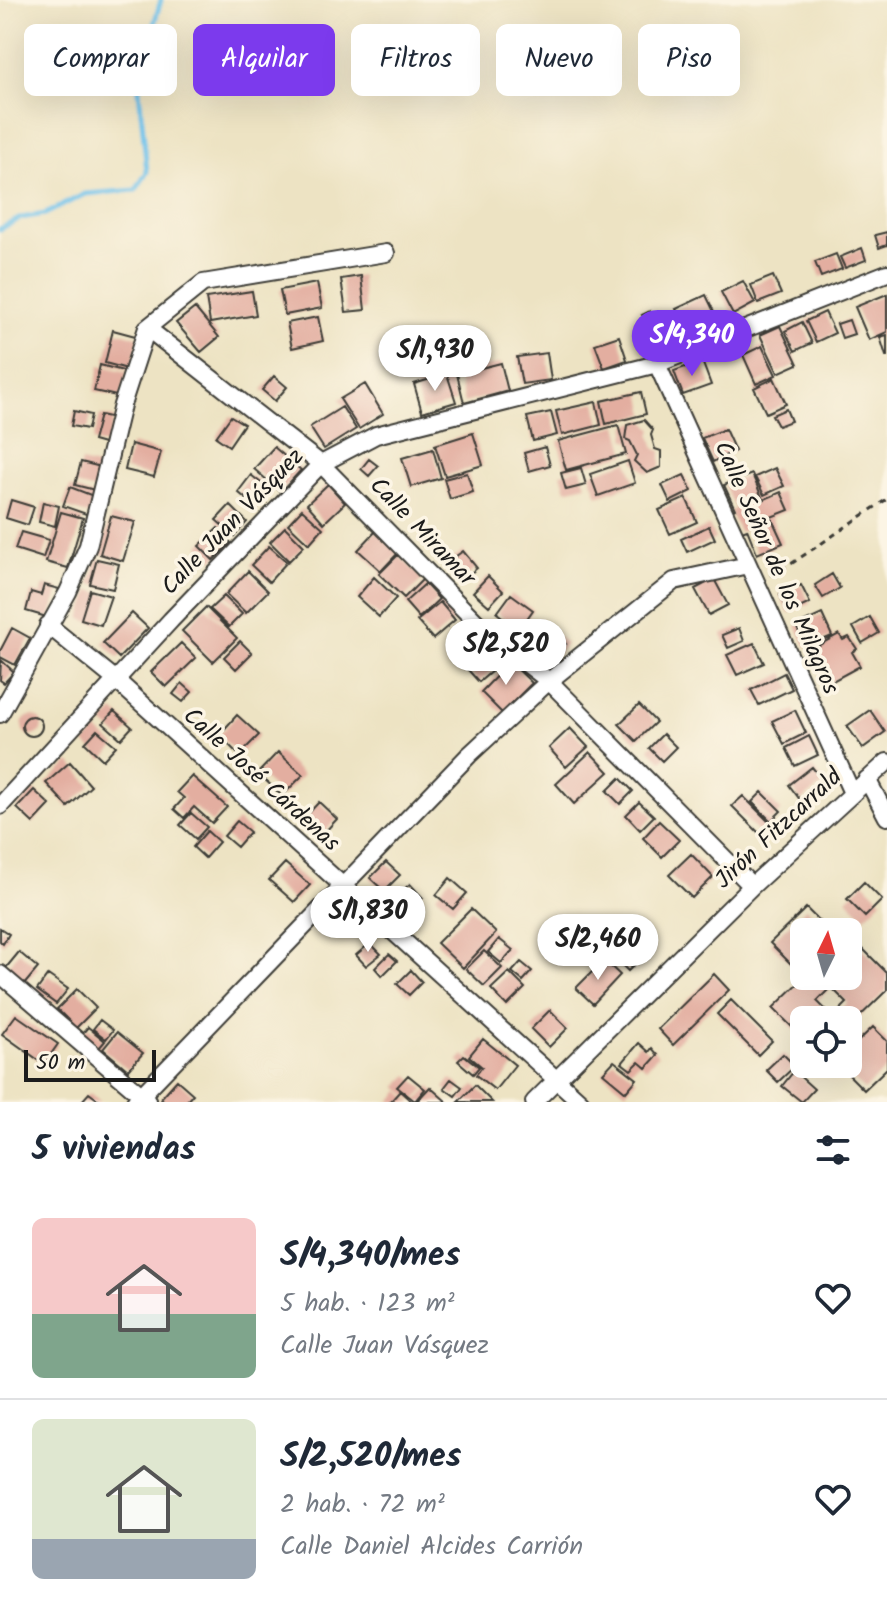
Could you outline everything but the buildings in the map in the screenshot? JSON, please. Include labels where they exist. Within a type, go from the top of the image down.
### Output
[{"type":"street","points":[[0,714],[68,592],[88,546],[122,405],[147,328],[203,283],[386,253]]},
{"type":"street","name":"Calle Juan Vásquez","points":[[0,806],[321,464],[376,435],[657,364],[887,273]]},
{"type":"street","name":"Calle Miramar","points":[[147,328],[321,464],[488,634],[549,681],[752,886]]},
{"type":"street","name":"Calle Señor de los Milagros","points":[[657,364],[852,793]]},
{"type":"street","points":[[0,974],[142,1100],[469,755],[549,681],[674,581],[748,565]]},
{"type":"street","name":"Calle José Cárdenas","points":[[48,625],[116,680],[581,1102]]},
{"type":"street","name":"Jirón Fitzcarrald","points":[[534,1102],[752,886],[887,762]]},
{"type":"street","points":[[867,779],[887,817]]},
{"type":"path","points":[[756,582],[788,566],[887,499]]},
{"type":"waterway","points":[[0,229],[21,218],[45,214],[85,194],[136,190],[147,172],[138,79],[161,0]]}]
